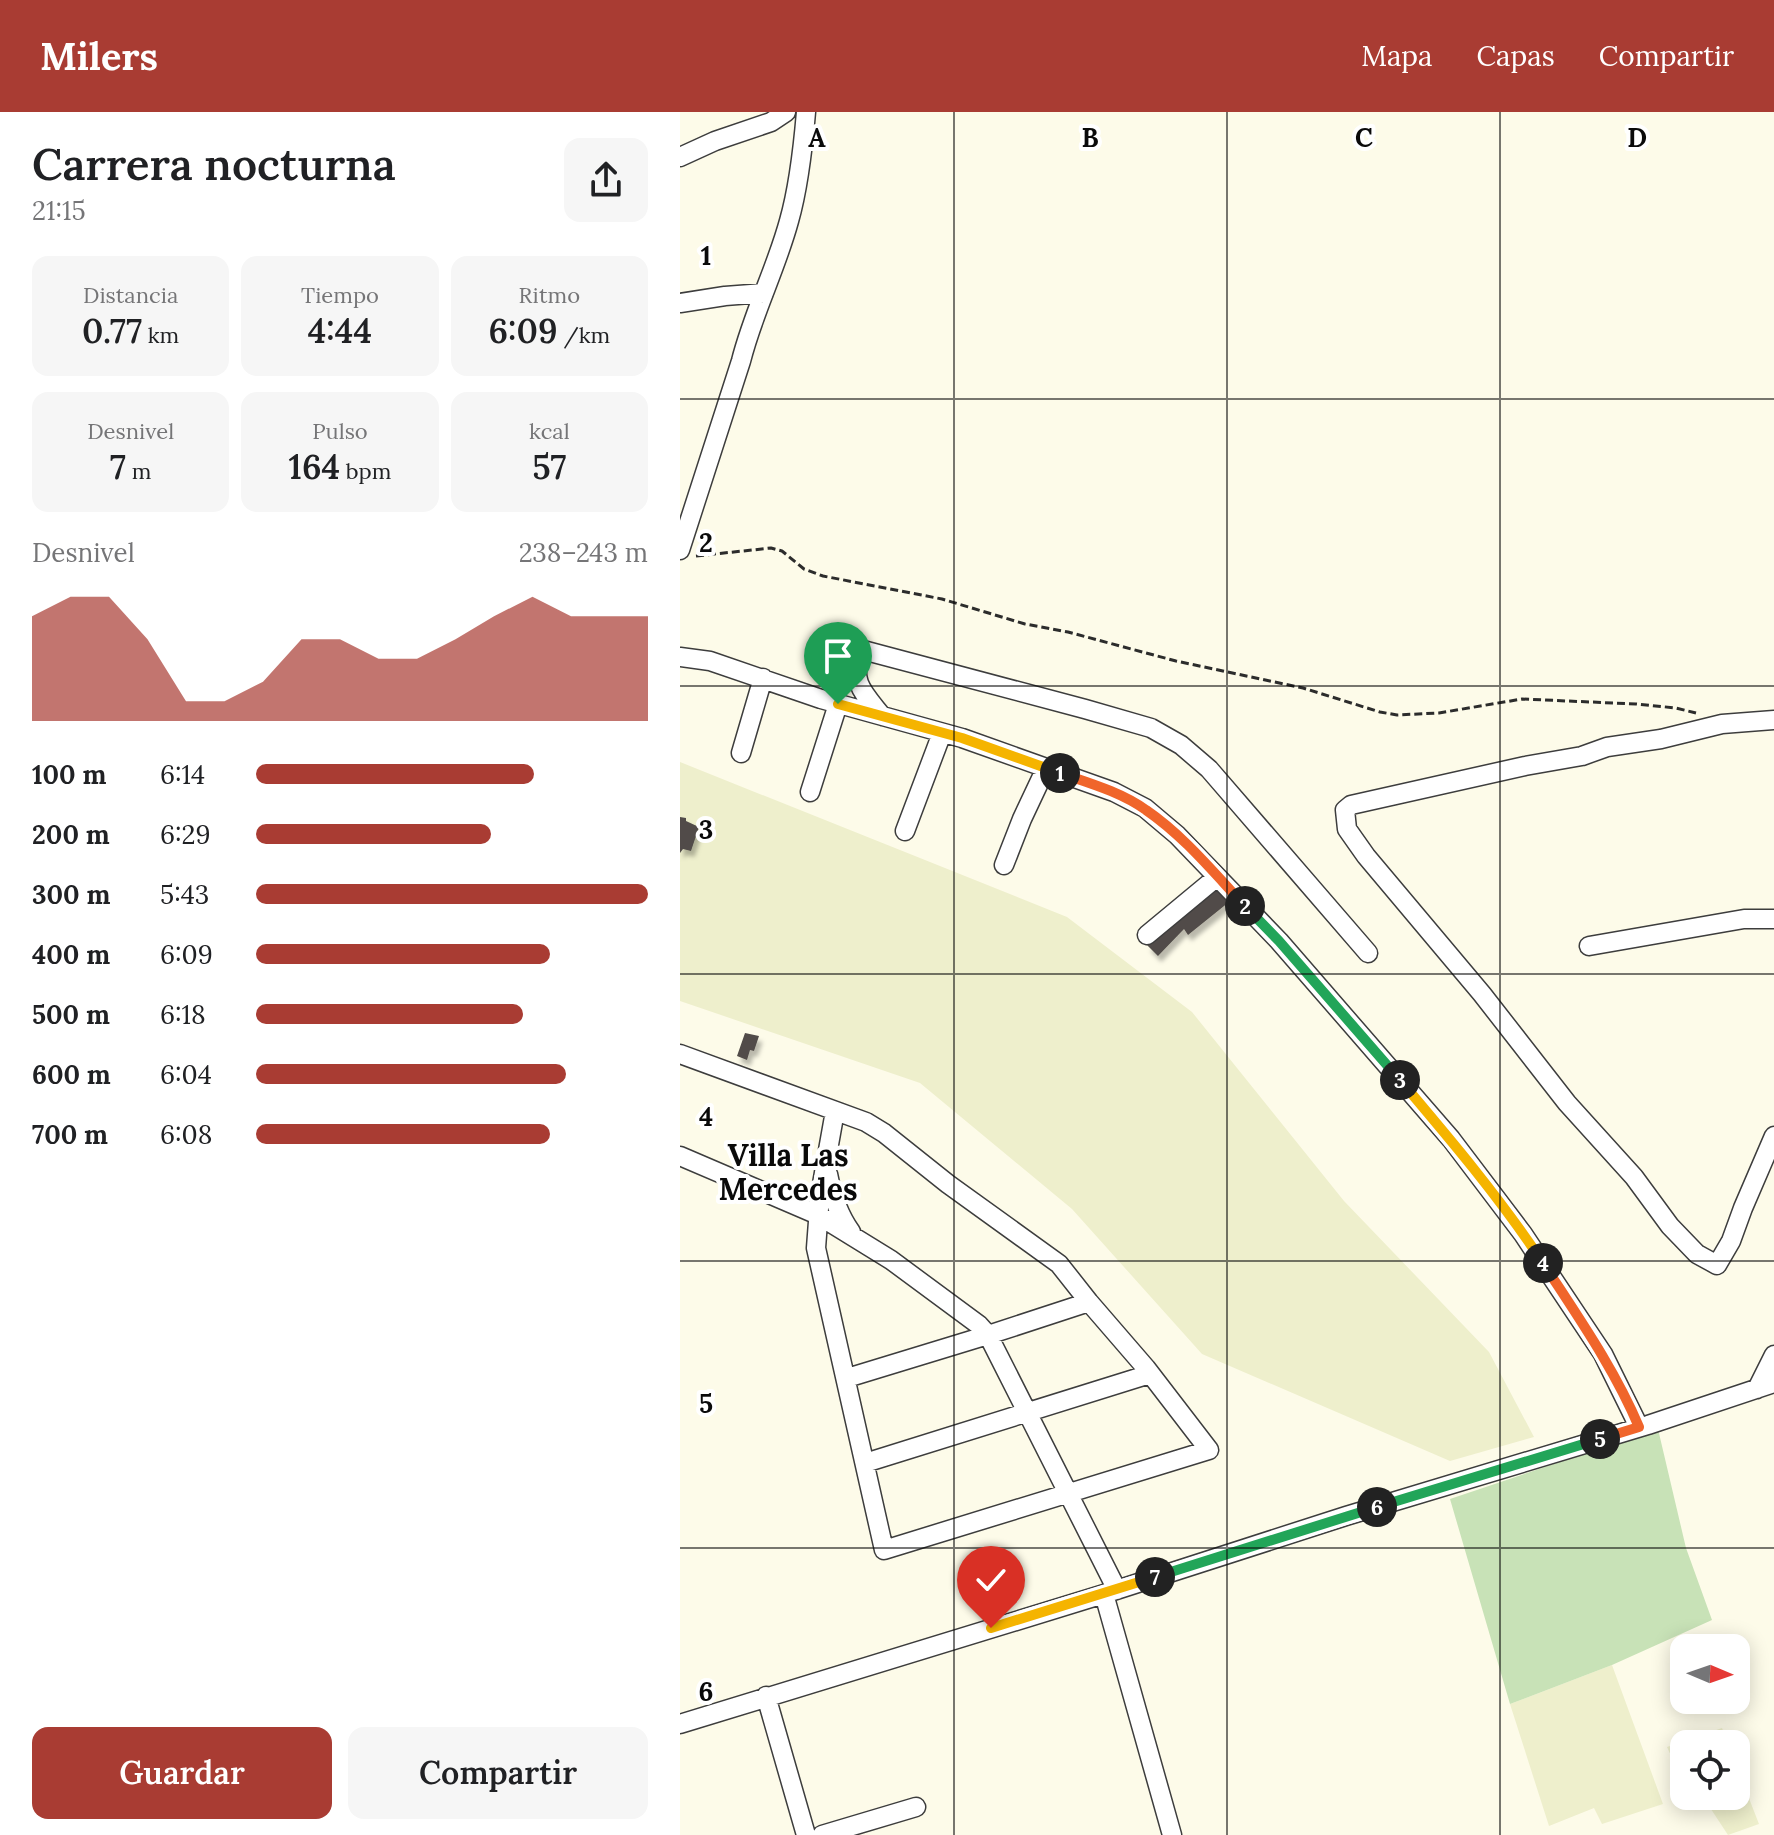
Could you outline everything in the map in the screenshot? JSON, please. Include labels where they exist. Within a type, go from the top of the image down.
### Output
[{"type":"street","points":[[680,157],[771,122],[786,112]]},
{"type":"street","points":[[687,553],[749,331],[789,222],[797,187],[806,112]]},
{"type":"street","points":[[680,303],[764,293]]},
{"type":"street","points":[[882,716],[858,682],[856,664],[859,649],[1151,728],[1181,745],[1209,769],[1368,953]]},
{"type":"street","points":[[680,657],[710,661],[838,704],[942,733],[1114,792],[1145,808],[1177,835],[1299,963],[1451,1139],[1523,1234],[1603,1354],[1639,1427]]},
{"type":"street","points":[[741,753],[763,678]]},
{"type":"street","points":[[810,792],[838,704]]},
{"type":"street","points":[[1774,720],[1722,724],[1661,739],[1607,747],[1582,756],[1351,805],[1345,810],[1347,829],[1366,856],[1482,994],[1567,1103],[1634,1177],[1670,1226],[1711,1264],[1717,1265],[1731,1241],[1774,1136]]},
{"type":"street","points":[[905,831],[942,733]]},
{"type":"street","points":[[1004,865],[1046,768]]},
{"type":"street","points":[[1147,935],[1217,877]]},
{"type":"street","points":[[1589,946],[1744,919],[1774,919]]},
{"type":"street","points":[[680,1054],[866,1122],[1059,1264],[1209,1450],[884,1550],[816,1248],[825,1164],[835,1111]]},
{"type":"street","points":[[680,1156],[818,1215],[891,1260],[979,1325],[988,1335],[1068,1493],[1110,1592],[1172,1835]]},
{"type":"street","points":[[825,1164],[842,1220],[854,1236]]},
{"type":"street","points":[[847,1378],[1089,1302]]},
{"type":"street","points":[[680,1724],[1765,1386],[1774,1355]]},
{"type":"street","points":[[865,1463],[1150,1374]]},
{"type":"street","points":[[766,1696],[806,1835]]},
{"type":"street","points":[[822,1835],[916,1807]]},
{"type":"path","points":[[687,553],[771,548],[782,551],[804,569],[823,576],[942,599],[1025,624],[1303,688],[1397,715],[1439,713],[1522,699],[1606,701],[1676,708],[1722,724]]},
{"type":"green space","points":[[680,762],[1067,917],[1192,1012],[1344,1201],[1489,1352],[1534,1437],[1450,1461],[1202,1354],[1072,1209],[920,1083],[680,1001]]},
{"type":"green space","points":[[1658,1429],[1686,1548],[1712,1620],[1681,1634],[1670,1634],[1670,1639],[1612,1665],[1510,1704],[1450,1499]]},
{"type":"green space","points":[[1612,1665],[1663,1804],[1602,1824],[1594,1808],[1549,1826],[1510,1704]]},
{"type":"green space","points":[[1750,1801],[1759,1824],[1728,1835],[1712,1810],[1750,1810]]},
{"type":"building","points":[[680,817],[699,827],[691,851],[683,849],[680,853]]},
{"type":"building","points":[[1217,887],[1229,902],[1188,935],[1184,929],[1158,956],[1147,945]]},
{"type":"building","points":[[745,1033],[759,1036],[747,1060],[737,1056]]},
{"type":"district","name":"Villa Las Mercedes","points":[[788,1172]]},
{"type":"route","points":[[838,704],[962,738],[1114,792],[1145,808],[1177,835],[1279,941],[1451,1139],[1523,1234],[1603,1354],[1639,1427],[991,1628]]}]
